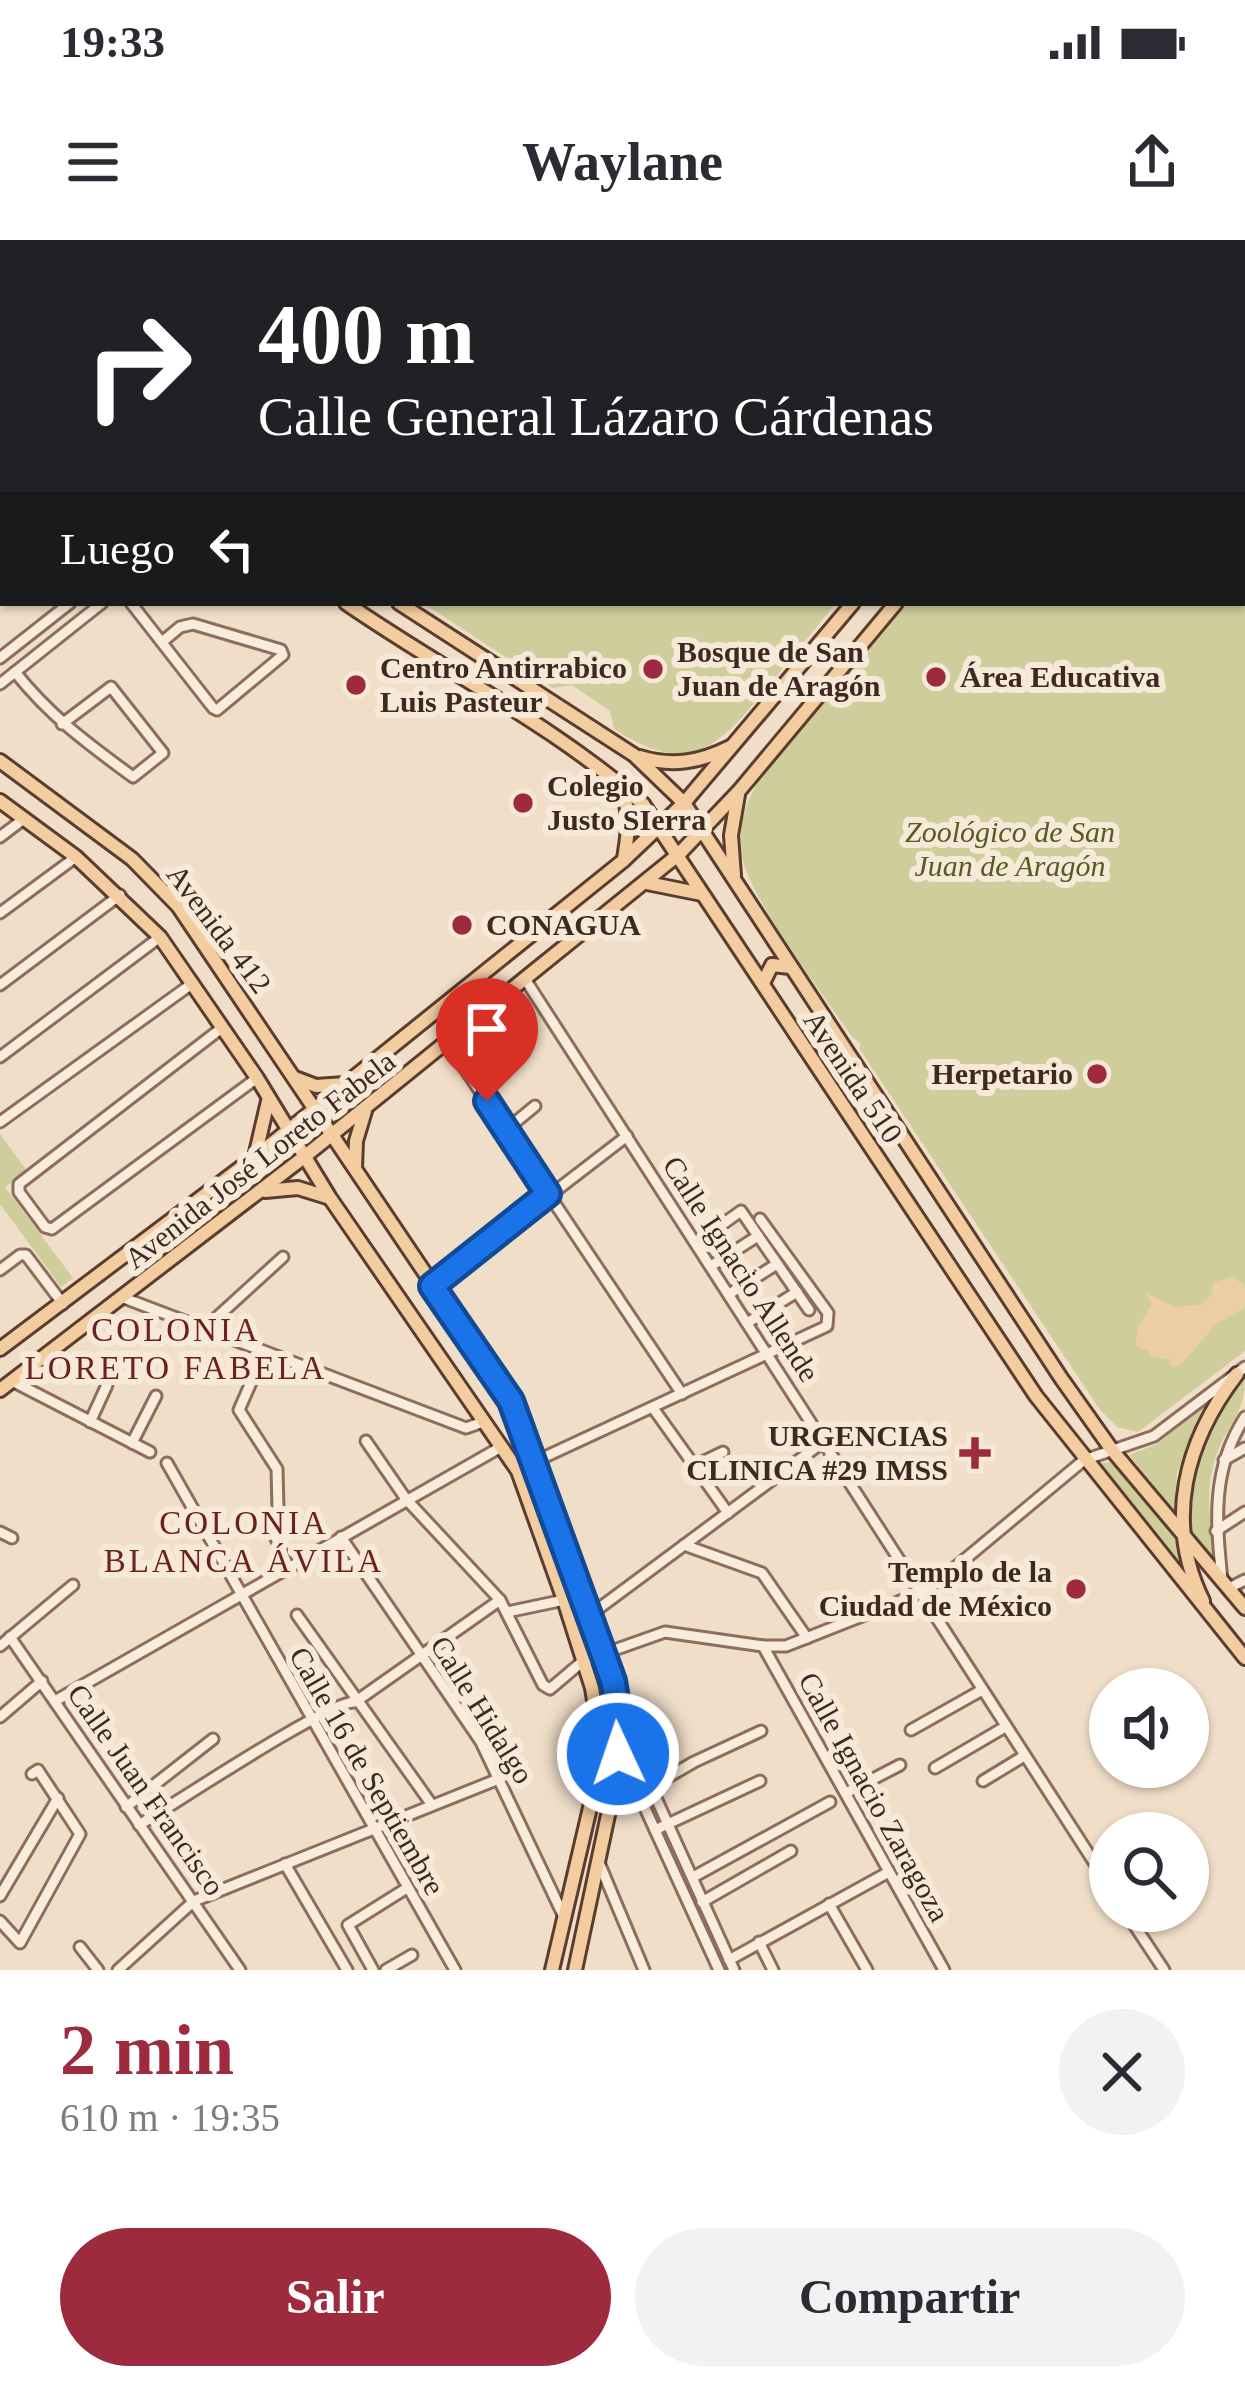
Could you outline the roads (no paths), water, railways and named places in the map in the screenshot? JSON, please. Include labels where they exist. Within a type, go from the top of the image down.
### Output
[{"type":"main road","name":"Avenida 510","points":[[350,606],[562,741],[643,804],[1036,1396],[1190,1585]]},
{"type":"main road","name":"Avenida 510","points":[[403,606],[634,755],[684,803],[1061,1378],[1112,1450],[1245,1608]]},
{"type":"main road","name":"Avenida José Loreto Fabela","points":[[0,1349],[255,1157],[624,860],[684,803],[851,606]]},
{"type":"main road","name":"Avenida José Loreto Fabela","points":[[6,1386],[259,1193],[679,854],[893,606]]},
{"type":"main road","points":[[834,626],[836,640],[852,655]]},
{"type":"main road","points":[[822,641],[838,656],[840,670]]},
{"type":"main road","points":[[562,741],[577,718]]},
{"type":"main road","points":[[634,755],[659,763],[685,763],[736,744]]},
{"type":"main road","name":"Avenida 412","points":[[0,760],[132,859],[178,906],[511,1401],[604,1652],[618,1711],[618,1761],[600,1865],[571,1969]]},
{"type":"main road","points":[[610,775],[625,798],[629,818],[624,860]]},
{"type":"main road","points":[[735,883],[731,835],[739,790]]},
{"type":"main road","name":"Avenida 412","points":[[0,802],[76,857],[160,937],[257,1078],[330,1198],[518,1472],[564,1600],[597,1719],[596,1782],[553,1970]]},
{"type":"main road","points":[[645,883],[694,889],[707,896]]},
{"type":"main road","points":[[576,898],[596,921]]},
{"type":"main road","points":[[763,983],[772,965],[783,963],[791,968]]},
{"type":"main road","points":[[293,1076],[316,1086],[346,1084]]},
{"type":"main road","points":[[255,1157],[268,1100]]},
{"type":"main road","points":[[356,1175],[356,1142],[367,1106]]},
{"type":"main road","points":[[887,1171],[915,1154]]},
{"type":"main road","points":[[259,1193],[286,1186],[330,1198]]},
{"type":"main road","points":[[1241,1371],[1213,1406],[1189,1463],[1182,1493],[1181,1535],[1190,1585],[1245,1658]]},
{"type":"main road","points":[[1036,1396],[1061,1378]]},
{"type":"main road","points":[[1190,1585],[1226,1584]]},
{"type":"street","points":[[0,658],[66,606]]},
{"type":"street","points":[[0,684],[98,606]]},
{"type":"street","points":[[133,606],[162,642],[217,710],[283,656],[281,650],[186,623],[162,642]]},
{"type":"street","points":[[15,672],[45,710],[62,724],[133,777],[160,756],[162,749],[114,689],[107,688],[62,724]]},
{"type":"street","points":[[0,837],[25,818]]},
{"type":"street","points":[[0,913],[76,857]]},
{"type":"street","points":[[0,985],[119,895]]},
{"type":"street","points":[[0,1057],[160,937]]},
{"type":"street","name":"Calle Ignacio Allende","points":[[525,979],[1089,1855]]},
{"type":"street","points":[[0,1123],[193,982]]},
{"type":"street","points":[[223,1027],[18,1188],[49,1230],[257,1078]]},
{"type":"street","points":[[447,1042],[682,1394]]},
{"type":"street","points":[[506,1130],[535,1106]]},
{"type":"street","points":[[432,1286],[627,1136]]},
{"type":"street","points":[[696,1243],[742,1211],[809,1310]]},
{"type":"street","points":[[536,1461],[824,1328],[830,1318],[760,1220]]},
{"type":"street","points":[[711,1266],[758,1236]]},
{"type":"street","points":[[0,1270],[24,1254],[63,1304]]},
{"type":"street","points":[[205,1329],[283,1257]]},
{"type":"street","points":[[729,1294],[777,1264]]},
{"type":"street","points":[[747,1322],[797,1292]]},
{"type":"street","points":[[124,1298],[466,1428],[483,1422]]},
{"type":"street","points":[[260,1362],[239,1410],[277,1469],[273,1531],[288,1567]]},
{"type":"street","points":[[366,1442],[406,1499],[500,1600],[547,1688],[583,1660],[665,1632],[786,1646],[921,1592],[1084,1460],[1154,1436],[1241,1371]]},
{"type":"street","points":[[90,1422],[106,1385]]},
{"type":"street","points":[[6,1386],[150,1452]]},
{"type":"street","points":[[132,1443],[156,1396]]},
{"type":"street","points":[[653,1408],[728,1513]]},
{"type":"street","points":[[1245,1417],[1224,1460],[1215,1505],[1226,1584],[1245,1580]]},
{"type":"street","points":[[590,1615],[824,1442]]},
{"type":"street","points":[[55,1701],[501,1447]]},
{"type":"street","points":[[1224,1460],[1245,1448]]},
{"type":"street","points":[[694,1466],[723,1452]]},
{"type":"street","name":"Calle 16 de Septiembre","points":[[166,1462],[454,1970]]},
{"type":"street","points":[[1215,1505],[1245,1512]]},
{"type":"street","points":[[1216,1531],[1245,1512]]},
{"type":"street","points":[[0,1532],[13,1538]]},
{"type":"street","name":"Calle Hidalgo","points":[[341,1537],[501,1778],[565,1919]]},
{"type":"street","points":[[684,1546],[762,1574],[807,1638]]},
{"type":"street","points":[[0,1646],[73,1585]]},
{"type":"street","points":[[140,1825],[310,1720],[347,1700],[355,1702],[500,1600]]},
{"type":"street","points":[[507,1612],[564,1600]]},
{"type":"street","points":[[297,1615],[431,1805]]},
{"type":"street","name":"Calle Juan Francisco","points":[[10,1637],[240,1970]]},
{"type":"street","name":"Calle Ignacio Zaragoza","points":[[763,1646],[944,1970]]},
{"type":"street","points":[[0,1717],[42,1681]]},
{"type":"street","points":[[910,1730],[982,1690]]},
{"type":"street","points":[[935,1768],[1005,1726]]},
{"type":"street","points":[[651,1787],[761,1731]]},
{"type":"street","points":[[126,1807],[213,1739]]},
{"type":"street","points":[[983,1781],[1024,1756]]},
{"type":"street","points":[[618,1761],[635,1766],[651,1787],[732,1965]]},
{"type":"street","points":[[618,1761],[656,1830],[718,1968],[732,1965],[759,1942],[887,1873]]},
{"type":"street","points":[[846,1793],[900,1765]]},
{"type":"street","points":[[0,1921],[19,1943],[80,1833],[38,1770],[32,1774]]},
{"type":"street","points":[[118,1970],[194,1900],[501,1778]]},
{"type":"street","points":[[656,1830],[760,1781]]},
{"type":"street","points":[[0,1896],[58,1798]]},
{"type":"street","points":[[695,1876],[830,1802]]},
{"type":"street","points":[[693,1908],[791,1851]]},
{"type":"street","points":[[285,1864],[347,1970]]},
{"type":"street","points":[[600,1865],[644,1970]]},
{"type":"street","points":[[373,1970],[348,1925],[407,1888]]},
{"type":"street","points":[[829,1904],[864,1969]]},
{"type":"street","points":[[1140,1932],[1164,1970]]},
{"type":"street","points":[[759,1942],[772,1970]]},
{"type":"street","points":[[80,1947],[98,1970]]},
{"type":"street","points":[[386,1970],[412,1955]]},
{"type":"place","name":"Bosque de San Juan de Aragón","points":[[653,669]]},
{"type":"place","name":"Área Educativa","points":[[936,677]]},
{"type":"place","name":"Centro Antirrabico Luis Pasteur","points":[[356,685]]},
{"type":"place","name":"Colegio Justo SIerra","points":[[523,803]]},
{"type":"place","name":"CONAGUA","points":[[462,925]]},
{"type":"place","name":"Herpetario","points":[[1097,1074]]},
{"type":"place","name":"URGENCIAS CLINICA #29 IMSS","points":[[975,1453]]},
{"type":"place","name":"Templo de la Ciudad de México","points":[[1076,1589]]},
{"type":"district","name":"COLONIA LORETO FABELA","points":[[176,1348]]},
{"type":"district","name":"COLONIA BLANCA ÁVILA","points":[[244,1541]]},
{"type":"park label","name":"Zoológico de San Juan de Aragón","points":[[1010,849]]}]
